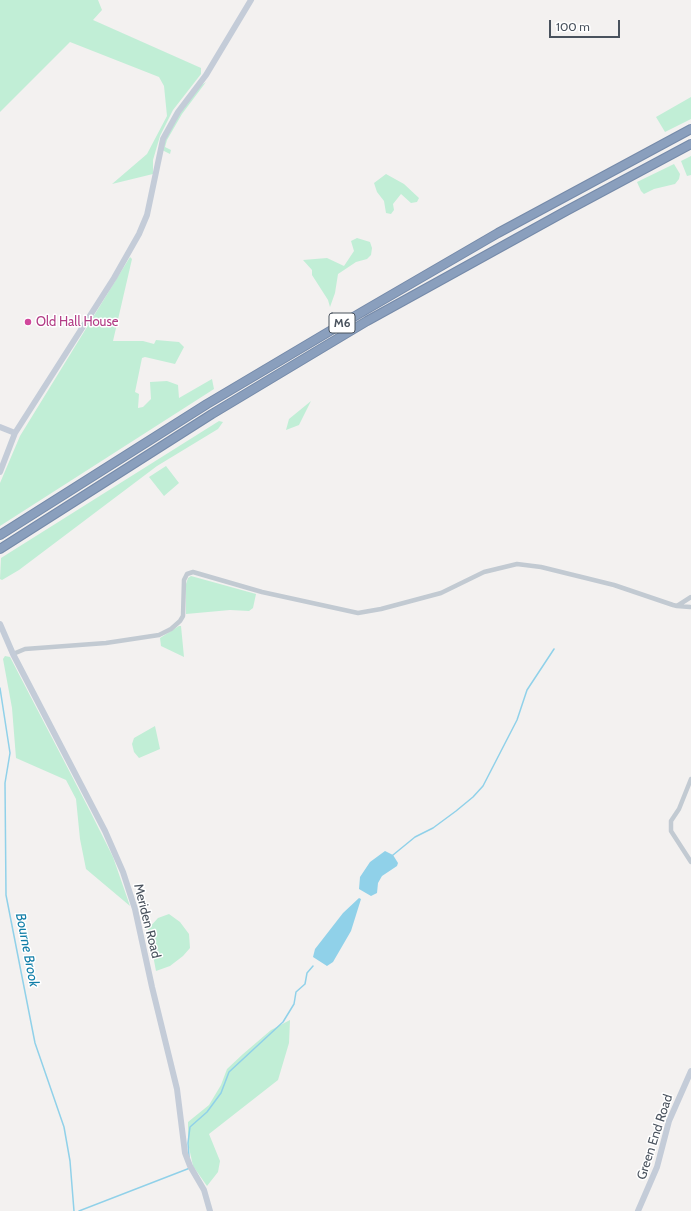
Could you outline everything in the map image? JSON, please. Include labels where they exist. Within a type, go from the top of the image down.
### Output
[{"type":"highway","name":"M6","points":[[1,534],[207,404],[362,312],[505,229],[691,129]]},
{"type":"highway","name":"M6","points":[[2,548],[212,414],[360,324],[559,214],[691,144]]},
{"type":"main road","points":[[0,472],[15,433],[130,252],[147,214],[163,139],[178,112],[206,75],[251,0]]},
{"type":"main road","points":[[0,427],[15,433]]},
{"type":"main road","name":"Meriden Road","points":[[0,624],[13,654],[94,810],[123,872],[135,909],[177,1089],[185,1153],[191,1168],[204,1190],[210,1211]]},
{"type":"main road","name":"Green End Road","points":[[638,1211],[657,1167],[669,1121],[691,1071]]},
{"type":"street","points":[[13,654],[25,649],[106,643],[159,635],[171,629],[183,616],[184,580],[187,574],[192,572],[268,593],[358,613],[381,610],[441,593],[484,572],[517,564],[529,565],[614,585],[677,606],[691,608],[691,600]]},
{"type":"street","points":[[677,606],[691,596]]},
{"type":"street","points":[[691,779],[679,809],[671,822],[671,831],[691,862]]},
{"type":"green space","points":[[0,0],[98,0],[102,10],[93,20],[201,68],[201,74],[173,110],[160,136],[153,160],[153,174],[112,184],[147,154],[167,116],[164,86],[159,77],[70,42],[0,112]]},
{"type":"green space","points":[[206,82],[182,114],[167,140],[165,147],[171,150],[170,154],[162,150],[165,139],[180,113],[200,86]]},
{"type":"green space","points":[[691,97],[691,119],[665,132],[656,117]]},
{"type":"green space","points":[[691,156],[691,175],[687,176],[681,161]]},
{"type":"green space","points":[[674,164],[680,174],[679,179],[675,184],[654,189],[644,194],[641,191],[637,182]]},
{"type":"green space","points":[[386,174],[404,184],[419,198],[417,202],[411,203],[401,194],[393,204],[394,210],[391,214],[386,213],[384,201],[377,192],[374,183]]},
{"type":"green space","points":[[357,238],[370,242],[372,248],[371,255],[367,259],[356,262],[338,274],[335,293],[330,307],[328,300],[312,275],[312,270],[303,260],[327,258],[344,266],[354,251],[351,241]]},
{"type":"green space","points":[[130,257],[132,259],[113,341],[143,341],[154,344],[156,340],[179,342],[184,347],[175,364],[145,357],[142,358],[135,392],[139,394],[138,408],[143,407],[151,399],[150,382],[167,381],[178,385],[179,398],[212,379],[214,389],[0,526],[0,483],[20,436]]},
{"type":"green space","points":[[311,401],[299,425],[286,430],[289,419]]},
{"type":"green space","points":[[219,421],[223,422],[218,429],[157,466],[19,570],[2,580],[0,579],[1,558]]},
{"type":"green space","points":[[166,466],[179,483],[164,496],[149,477]]},
{"type":"green space","points":[[191,576],[256,594],[253,608],[249,611],[230,610],[186,614],[186,584],[188,578]]},
{"type":"green space","points":[[181,626],[184,657],[161,646],[160,638]]},
{"type":"green space","points":[[5,656],[10,657],[113,857],[130,906],[86,869],[80,839],[76,799],[66,780],[16,758],[12,708],[3,659]]},
{"type":"green space","points":[[155,726],[160,749],[139,758],[134,752],[132,744],[134,738]]},
{"type":"green space","points":[[169,914],[180,922],[189,934],[190,948],[183,956],[170,966],[156,971],[148,929],[158,918]]},
{"type":"green space","points":[[290,1020],[289,1043],[278,1080],[209,1134],[220,1161],[218,1172],[207,1186],[193,1166],[188,1143],[188,1122],[209,1105],[221,1085],[227,1069],[271,1030]]},
{"type":"water","points":[[385,851],[393,855],[398,863],[397,866],[382,876],[378,883],[377,893],[371,896],[359,889],[360,877],[370,862]]},
{"type":"water","points":[[359,898],[361,899],[351,931],[333,962],[327,966],[313,957],[315,949],[343,913]]},
{"type":"waterway","points":[[393,855],[415,837],[433,828],[456,811],[473,797],[483,786],[517,720],[527,690],[554,649]]},
{"type":"waterway","name":"Bourne Brook","points":[[0,688],[10,753],[5,783],[6,895],[35,1043],[64,1127],[70,1161],[74,1211]]},
{"type":"waterway","points":[[189,1157],[188,1143],[190,1127],[207,1112],[221,1093],[229,1072],[283,1022],[294,1004],[296,992],[305,984],[307,973],[313,966]]},
{"type":"waterway","points":[[79,1211],[190,1168]]},
{"type":"place","name":"Old Hall House","points":[[28,322]]}]
